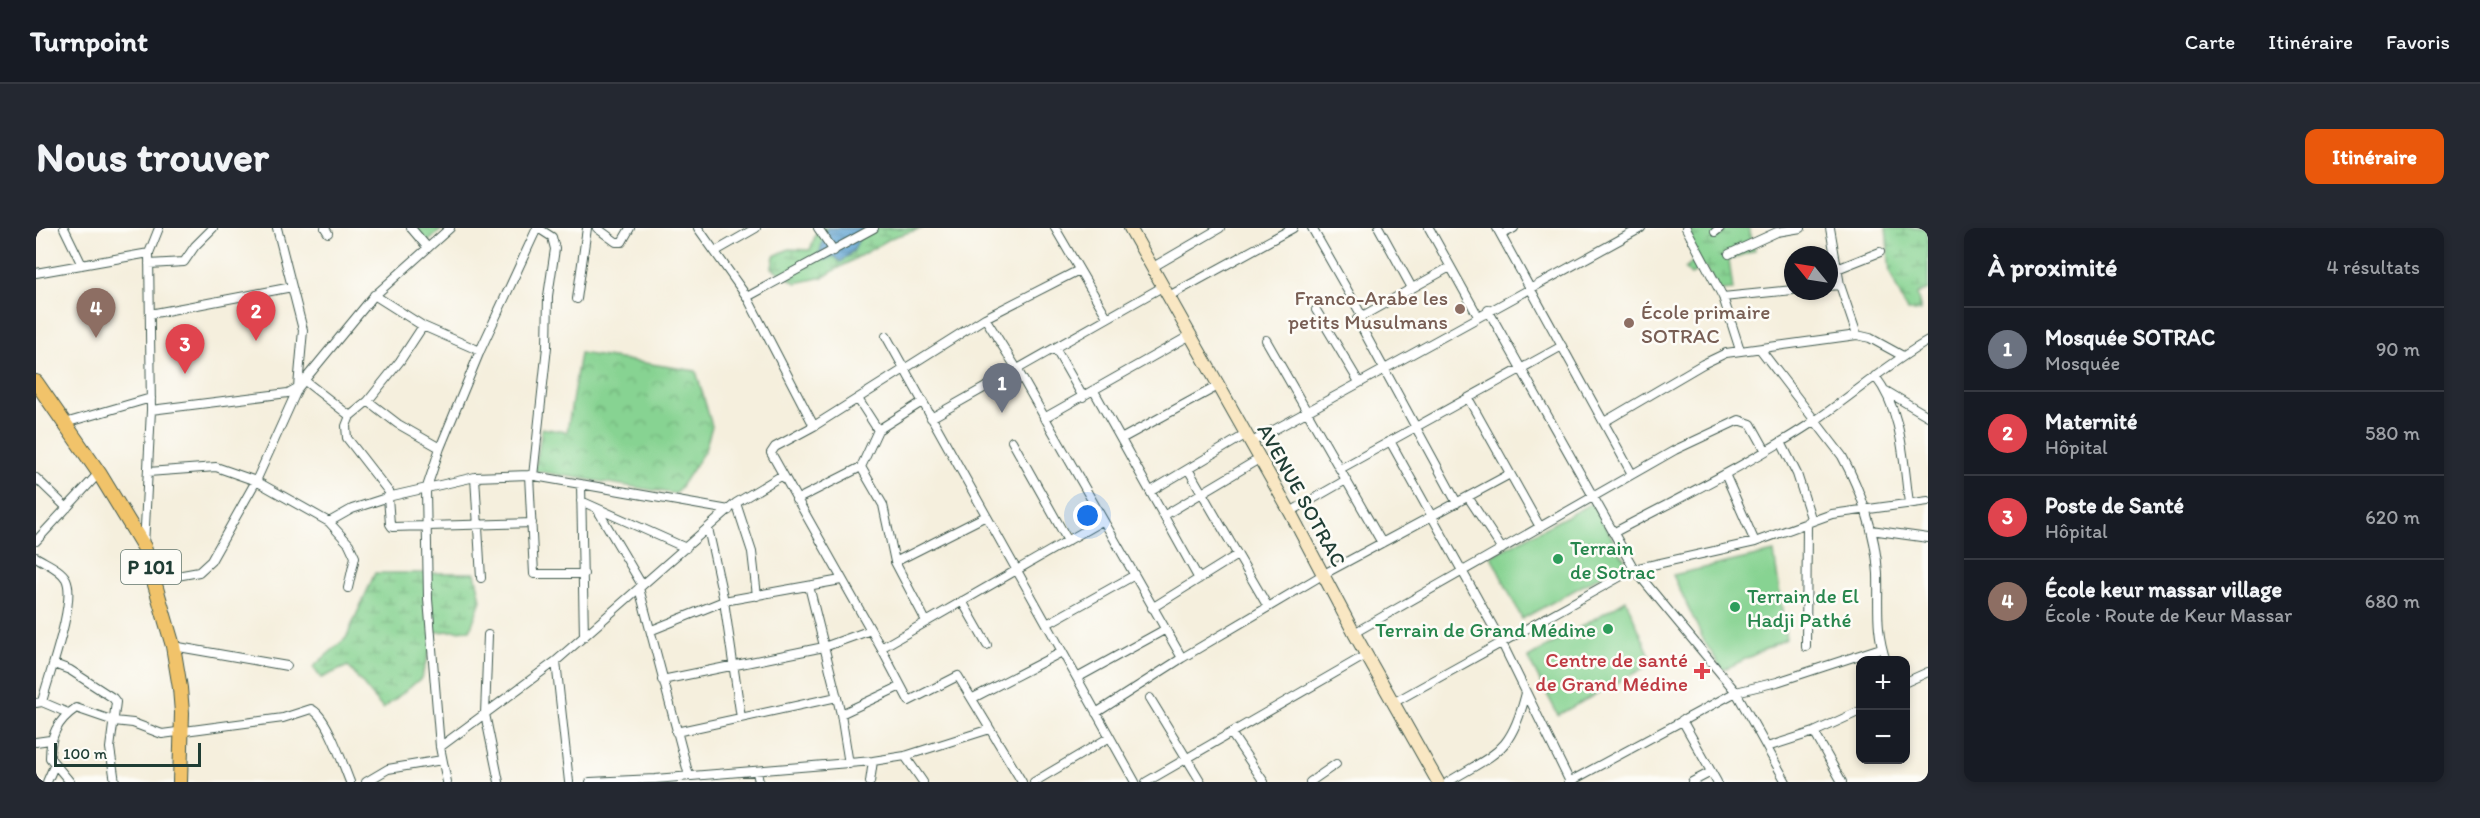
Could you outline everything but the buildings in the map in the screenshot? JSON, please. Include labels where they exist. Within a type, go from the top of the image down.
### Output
[{"type":"main road","name":"P 101","points":[[36,382],[99,473],[144,547],[172,646],[180,688],[182,732],[180,782]]},
{"type":"street","points":[[64,228],[82,265]]},
{"type":"street","points":[[144,547],[151,410],[149,253],[159,228]]},
{"type":"street","points":[[149,264],[184,262],[195,246],[213,228]]},
{"type":"street","points":[[276,228],[303,330],[298,388]]},
{"type":"street","points":[[411,228],[428,248]]},
{"type":"street","points":[[155,580],[199,572],[210,561],[256,482],[298,388],[374,296],[450,228]]},
{"type":"street","points":[[447,782],[440,747],[428,599],[426,490],[440,448],[480,351],[537,228],[552,237],[555,249],[548,296],[547,347],[531,476],[534,574],[584,574]]},
{"type":"street","points":[[577,299],[587,228]]},
{"type":"street","points":[[597,228],[616,242],[622,242],[630,228]]},
{"type":"street","points":[[716,251],[756,228]]},
{"type":"street","points":[[818,228],[834,250]]},
{"type":"street","points":[[747,297],[874,228]]},
{"type":"street","points":[[1055,228],[1107,317]]},
{"type":"street","name":"AVENUE SOTRAC","points":[[1131,228],[1438,782]]},
{"type":"street","points":[[1153,267],[1220,228]]},
{"type":"street","points":[[931,418],[1107,317],[1166,291],[1293,228]]},
{"type":"street","points":[[1312,228],[1362,316]]},
{"type":"street","points":[[1379,228],[1412,288]]},
{"type":"street","points":[[1429,228],[1478,316]]},
{"type":"street","points":[[1514,228],[1499,232],[1632,474]]},
{"type":"street","points":[[1151,490],[1188,469],[1307,411],[1641,228]]},
{"type":"street","points":[[1686,228],[1724,297],[1740,350]]},
{"type":"street","points":[[1729,254],[1777,232],[1801,228]]},
{"type":"street","points":[[1830,228],[1833,246]]},
{"type":"street","points":[[701,229],[747,297],[814,426]]},
{"type":"street","points":[[1838,269],[1880,252]]},
{"type":"street","points":[[36,273],[149,253]]},
{"type":"street","points":[[1450,267],[1357,319],[1457,503]]},
{"type":"street","points":[[1022,782],[958,676],[911,701],[781,476],[771,453],[775,447],[858,399],[985,318],[1079,270]]},
{"type":"street","points":[[1838,274],[1857,334]]},
{"type":"street","points":[[150,314],[292,287]]},
{"type":"street","points":[[1724,297],[1784,291]]},
{"type":"street","points":[[374,296],[423,326],[480,351]]},
{"type":"street","points":[[1316,310],[1359,382]]},
{"type":"street","points":[[1488,310],[1634,569],[1736,692],[1786,782]]},
{"type":"street","points":[[985,318],[1017,369],[1133,576],[1182,658]]},
{"type":"street","points":[[423,326],[400,361],[368,401],[350,416],[346,426],[347,438],[390,497],[392,527],[426,528],[532,523]]},
{"type":"street","points":[[1604,422],[1717,356],[1740,350],[1857,334],[1870,338],[1901,356]]},
{"type":"street","points":[[886,336],[1135,782]]},
{"type":"street","points":[[1044,418],[1190,336]]},
{"type":"street","points":[[1266,340],[1382,543]]},
{"type":"street","points":[[1613,532],[1781,442],[1815,420],[1901,356],[1928,341]]},
{"type":"street","points":[[1340,469],[1562,346]]},
{"type":"street","points":[[1055,348],[1083,397]]},
{"type":"street","points":[[1760,349],[1842,456],[1864,508],[1877,566],[1876,621],[1884,656]]},
{"type":"street","points":[[1875,376],[1886,391],[1897,420],[1909,503]]},
{"type":"street","points":[[304,381],[350,416]]},
{"type":"street","points":[[1121,439],[1218,386]]},
{"type":"street","points":[[151,410],[288,393],[298,388]]},
{"type":"street","points":[[1094,391],[1199,579]]},
{"type":"street","points":[[1886,391],[1928,416]]},
{"type":"street","points":[[65,423],[151,398]]},
{"type":"street","points":[[1468,398],[1540,527]]},
{"type":"street","points":[[858,399],[878,430]]},
{"type":"street","points":[[368,401],[398,424],[440,448]]},
{"type":"street","points":[[796,500],[861,467],[878,430],[922,402]]},
{"type":"street","points":[[1354,633],[1675,450],[1739,420],[1750,424],[1766,451]]},
{"type":"street","points":[[1012,441],[1068,541]]},
{"type":"street","points":[[1390,441],[1501,641],[1569,782],[1736,692],[1777,682],[1881,648]]},
{"type":"street","points":[[1781,442],[1797,474],[1809,521],[1806,647]]},
{"type":"street","points":[[1164,515],[1259,459]]},
{"type":"street","points":[[148,472],[216,467],[256,482],[329,522],[349,544],[355,557],[348,588]]},
{"type":"street","points":[[861,467],[883,505],[895,562],[926,621]]},
{"type":"street","points":[[1188,469],[1268,607]]},
{"type":"street","points":[[36,541],[99,473]]},
{"type":"street","points":[[1096,713],[1182,658],[1324,574],[1510,474]]},
{"type":"street","points":[[1725,474],[1755,542]]},
{"type":"street","points":[[329,522],[352,509],[390,497],[476,477],[531,476],[729,510]]},
{"type":"street","points":[[440,747],[556,661],[736,503],[781,476]]},
{"type":"street","points":[[476,477],[481,578]]},
{"type":"street","points":[[36,478],[67,508]]},
{"type":"street","points":[[1290,512],[1346,480]]},
{"type":"street","points":[[581,484],[584,637]]},
{"type":"street","points":[[1468,497],[1502,549]]},
{"type":"street","points":[[581,501],[686,548]]},
{"type":"street","points":[[1393,703],[1634,569],[1755,542],[1809,521],[1864,508],[1928,501]]},
{"type":"street","points":[[736,503],[752,552],[757,596]]},
{"type":"street","points":[[597,508],[641,587],[662,680],[689,776]]},
{"type":"street","points":[[895,562],[986,516]]},
{"type":"street","points":[[881,648],[1102,521]]},
{"type":"street","points":[[708,528],[724,601],[741,717]]},
{"type":"street","points":[[1870,530],[1928,538]]},
{"type":"street","points":[[1152,608],[1237,555]]},
{"type":"street","points":[[36,557],[62,574],[68,585],[68,600],[54,663],[39,703],[68,714]]},
{"type":"street","points":[[1047,624],[1133,576]]},
{"type":"street","points":[[652,630],[724,601],[841,580]]},
{"type":"street","points":[[809,586],[841,714],[849,764]]},
{"type":"street","points":[[962,601],[987,645]]},
{"type":"street","points":[[662,680],[824,647],[871,630]]},
{"type":"street","points":[[1077,678],[1164,630]]},
{"type":"street","points":[[488,635],[485,714],[499,782]]},
{"type":"street","points":[[172,646],[287,666]]},
{"type":"street","points":[[973,698],[1062,652]]},
{"type":"street","points":[[1146,782],[1366,655]]},
{"type":"street","points":[[556,661],[569,782]]},
{"type":"street","points":[[54,663],[70,670],[116,702],[110,748],[115,782]]},
{"type":"street","points":[[1910,680],[1928,672]]},
{"type":"street","points":[[841,714],[901,686]]},
{"type":"street","points":[[1448,782],[1503,749],[1519,723],[1527,693]]},
{"type":"street","points":[[676,732],[837,697]]},
{"type":"street","points":[[1150,698],[1201,782]]},
{"type":"street","points":[[70,782],[50,759],[50,740],[68,714],[76,708],[114,721],[133,723],[162,734],[283,718],[314,709],[334,743],[350,782]]},
{"type":"street","points":[[1767,747],[1814,732],[1856,713]]},
{"type":"street","points":[[1682,720],[1717,782]]},
{"type":"street","points":[[590,782],[655,781],[689,776],[873,761],[905,756],[990,729]]},
{"type":"street","points":[[1814,732],[1842,782]]},
{"type":"street","points":[[1231,733],[1264,782]]},
{"type":"street","points":[[1034,782],[1110,737]]},
{"type":"street","points":[[36,742],[50,740]]},
{"type":"street","points":[[905,756],[923,782]]},
{"type":"street","points":[[366,782],[388,769],[442,760]]},
{"type":"street","points":[[870,782],[873,761]]},
{"type":"street","points":[[1310,782],[1336,764]]},
{"type":"street","points":[[47,782],[54,766]]},
{"type":"street","points":[[757,771],[759,782]]},
{"type":"street","points":[[1692,782],[1711,772]]},
{"type":"green space","points":[[413,228],[443,228],[426,244]]},
{"type":"green space","points":[[818,228],[923,228],[893,237],[823,277],[796,283],[772,268],[774,256],[789,249],[810,250]]},
{"type":"green space","points":[[1691,228],[1749,228],[1755,250],[1729,260],[1733,290],[1719,291],[1705,267],[1691,275],[1685,269],[1697,257],[1687,232]]},
{"type":"green space","points":[[1886,228],[1928,228],[1928,290],[1917,294],[1921,311],[1907,311],[1890,273]]},
{"type":"green space","points":[[580,353],[696,371],[712,426],[705,450],[676,494],[535,471],[542,428],[567,432]]},
{"type":"green space","name":"Terrain de Sotrac","points":[[1592,503],[1626,562],[1522,619],[1491,556]]},
{"type":"green space","name":"Terrain de El Hadji Pathé","points":[[1774,552],[1786,639],[1723,670],[1705,643],[1673,575]]},
{"type":"green space","points":[[375,573],[475,573],[481,600],[470,630],[436,632],[421,678],[383,709],[348,666],[321,678],[313,667],[346,638]]},
{"type":"green space","name":"Terrain de Grand Médine","points":[[1626,600],[1653,663],[1558,715],[1528,658]]},
{"type":"water","points":[[827,228],[863,228],[854,250],[841,262],[834,256],[824,260],[819,255]]},
{"type":"place","name":"Franco-Arabe les petits Musulmans","points":[[1460,309]]},
{"type":"place","name":"École primaire SOTRAC","points":[[1629,323]]},
{"type":"place","name":"École keur massar village","points":[[96,338]]},
{"type":"place","name":"Maternité","points":[[256,341]]},
{"type":"place","name":"Poste de Santé","points":[[185,374]]},
{"type":"place","name":"Mosquée SOTRAC","points":[[1002,413]]},
{"type":"place","name":"Terrain de Sotrac","points":[[1558,559]]},
{"type":"place","name":"Terrain de El Hadji Pathé","points":[[1735,607]]},
{"type":"place","name":"Terrain de Grand Médine","points":[[1608,629]]},
{"type":"place","name":"Centre de santé de Grand Médine","points":[[1702,671]]}]
